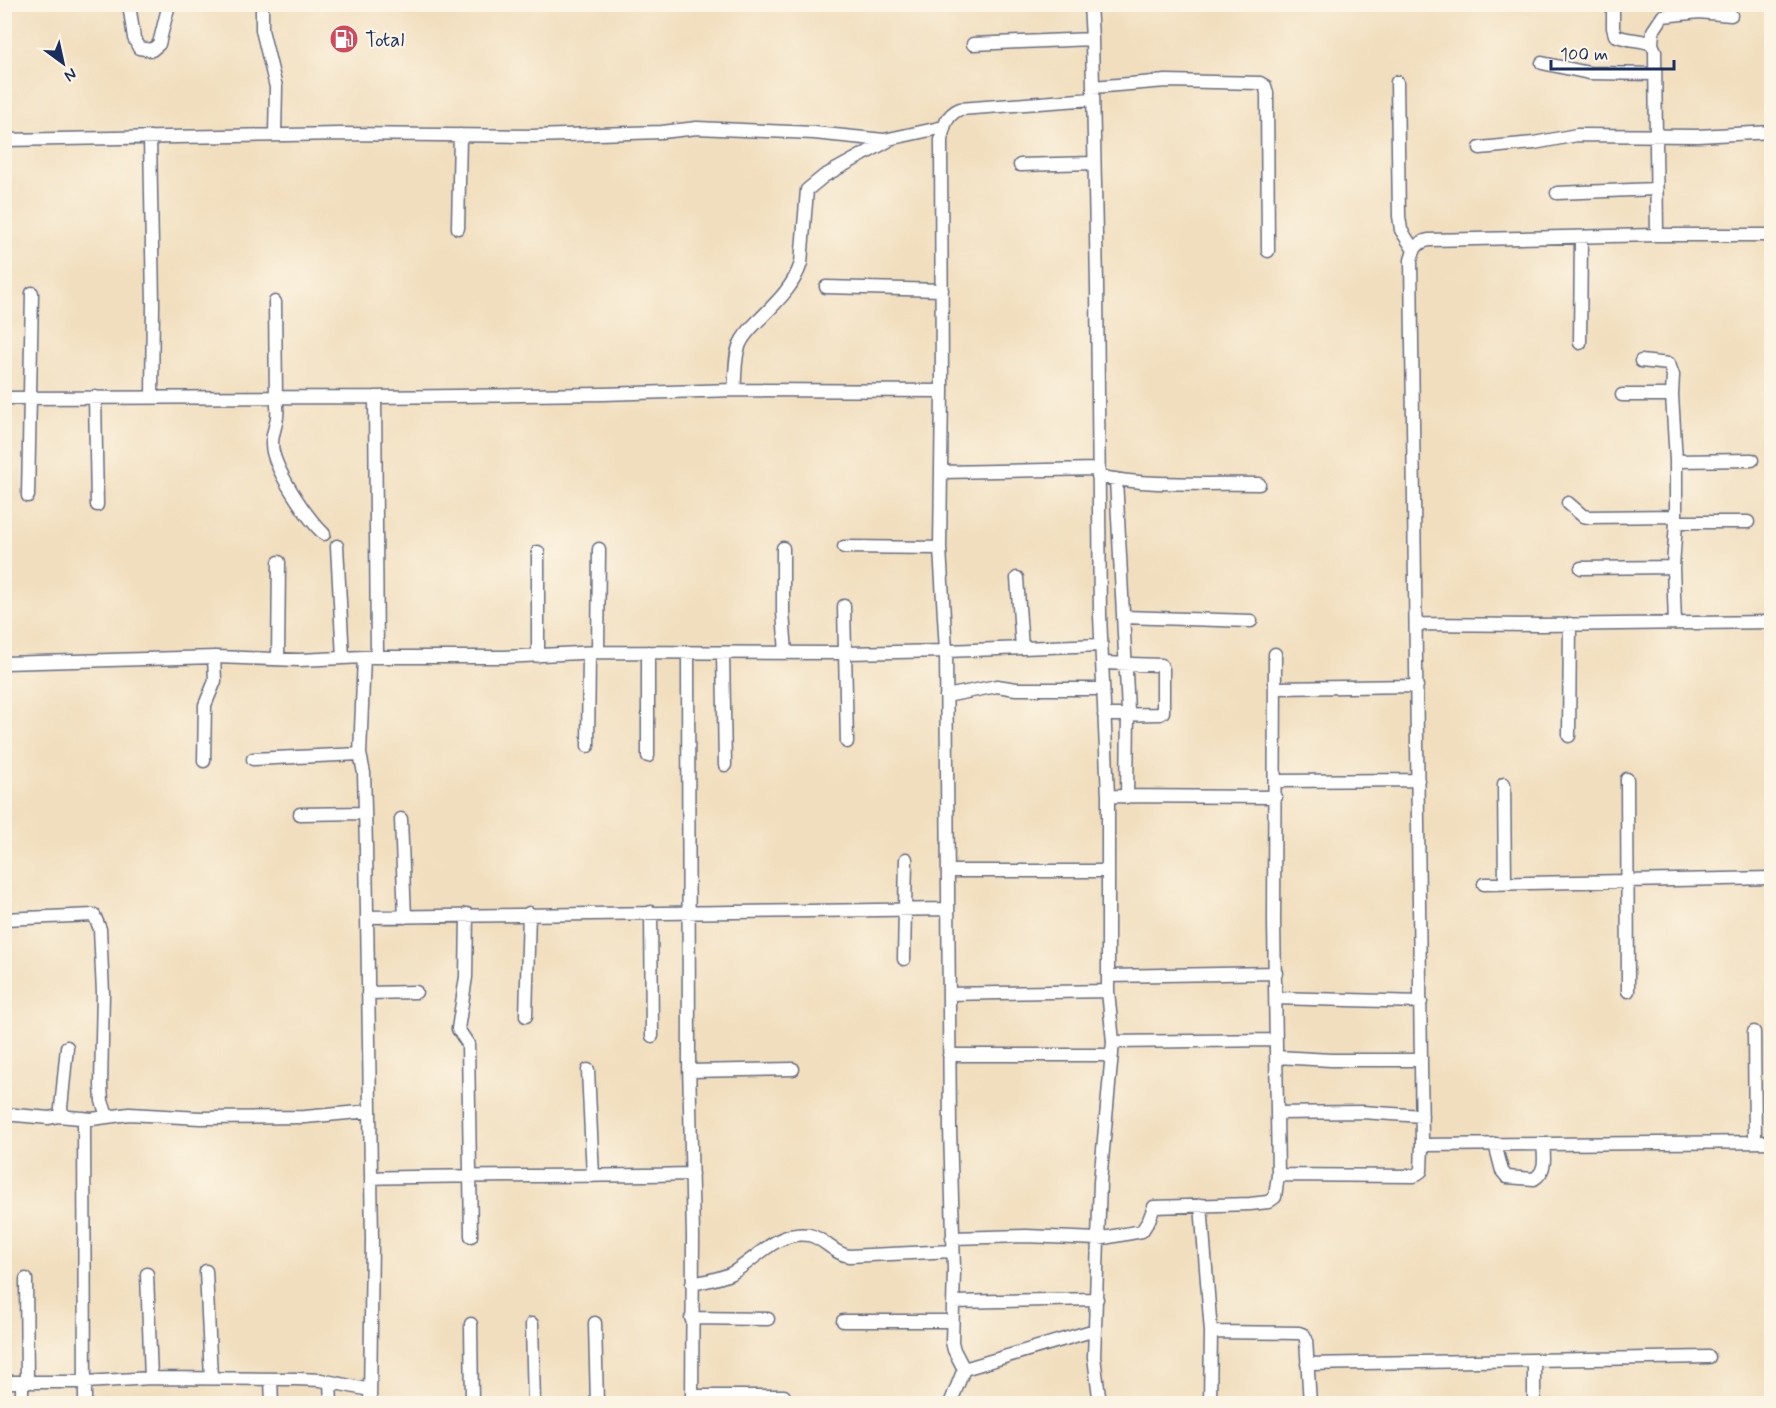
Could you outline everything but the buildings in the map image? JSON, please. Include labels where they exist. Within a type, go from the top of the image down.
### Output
[{"type":"street","points":[[129,4],[134,38],[140,48],[152,50],[159,44],[169,4]]},
{"type":"street","points":[[262,4],[262,30],[276,87],[275,135]]},
{"type":"street","points":[[1090,4],[1097,285],[1101,645],[1108,796],[1108,991],[1112,1048],[1100,1182],[1098,1239],[1095,1330],[1096,1379],[1100,1404]]},
{"type":"street","points":[[1613,4],[1615,35],[1623,39],[1652,44]]},
{"type":"street","points":[[1657,235],[1653,31],[1663,16],[1699,12],[1731,15]]},
{"type":"street","points":[[973,44],[1092,39]]},
{"type":"street","points":[[1542,63],[1589,73],[1654,74]]},
{"type":"street","points":[[950,1404],[964,1369],[954,1350],[952,1321],[946,651],[940,548],[941,140],[944,127],[951,113],[960,109],[1194,81],[1260,83],[1265,86],[1267,93],[1268,251]]},
{"type":"street","points":[[1397,81],[1401,230],[1414,250]]},
{"type":"street","points":[[4,140],[275,135],[533,136],[622,134],[697,128],[892,139],[944,127]]},
{"type":"street","points":[[1480,148],[1534,143],[1577,135],[1655,136],[1772,132]]},
{"type":"street","points":[[458,228],[460,135]]},
{"type":"street","points":[[150,137],[152,398]]},
{"type":"street","points":[[735,390],[741,341],[779,300],[798,273],[801,263],[807,190],[824,176],[892,139]]},
{"type":"street","points":[[1020,165],[1094,163]]},
{"type":"street","points":[[1557,193],[1656,189]]},
{"type":"street","points":[[1278,1175],[1414,1176],[1421,1171],[1421,1002],[1411,272],[1414,250],[1422,242],[1429,240],[1772,235]]},
{"type":"street","points":[[1580,343],[1581,237]]},
{"type":"street","points":[[826,287],[942,290]]},
{"type":"street","points":[[28,496],[32,293]]},
{"type":"street","points":[[275,302],[278,412],[272,439],[273,455],[284,478],[310,518],[324,534]]},
{"type":"street","points":[[1641,361],[1669,364],[1672,375],[1676,461],[1673,567],[1675,623]]},
{"type":"street","points":[[4,398],[375,397],[735,390],[942,391]]},
{"type":"street","points":[[1622,396],[1672,395]]},
{"type":"street","points":[[95,397],[97,505]]},
{"type":"street","points":[[370,1404],[371,1178],[367,917],[364,773],[360,754],[370,657],[375,397]]},
{"type":"street","points":[[1676,461],[1752,459]]},
{"type":"street","points":[[941,472],[1098,472],[1116,480],[1259,484]]},
{"type":"street","points":[[1116,480],[1128,715],[1127,797]]},
{"type":"street","points":[[1568,503],[1583,516],[1589,518],[1748,522]]},
{"type":"street","points":[[338,546],[343,658]]},
{"type":"street","points":[[844,547],[940,548]]},
{"type":"street","points":[[783,548],[783,612],[786,653]]},
{"type":"street","points":[[588,746],[599,549]]},
{"type":"street","points":[[538,552],[538,656]]},
{"type":"street","points":[[278,659],[279,562]]},
{"type":"street","points":[[1581,568],[1673,567]]},
{"type":"street","points":[[1017,578],[1022,648]]},
{"type":"street","points":[[844,606],[847,742]]},
{"type":"street","points":[[1123,617],[1251,621]]},
{"type":"street","points":[[1416,624],[1772,622]]},
{"type":"street","points":[[1569,736],[1570,624]]},
{"type":"street","points":[[4,663],[214,657],[460,658],[594,652],[846,653],[1101,645]]},
{"type":"street","points":[[648,652],[648,756]]},
{"type":"street","points":[[688,653],[692,1400],[784,1396]]},
{"type":"street","points":[[723,653],[725,765]]},
{"type":"street","points":[[952,1238],[1026,1236],[1098,1239],[1142,1231],[1154,1207],[1268,1202],[1275,1197],[1278,1175],[1275,654]]},
{"type":"street","points":[[204,761],[205,705],[215,681],[214,657]]},
{"type":"street","points":[[1102,663],[1161,665],[1163,669],[1162,712],[1160,714],[1104,715]]},
{"type":"street","points":[[946,696],[997,686],[1016,689],[1103,689]]},
{"type":"street","points":[[1275,688],[1417,686]]},
{"type":"street","points":[[253,759],[360,754]]},
{"type":"street","points":[[1627,779],[1628,992]]},
{"type":"street","points":[[1276,782],[1418,780]]},
{"type":"street","points":[[1504,784],[1505,884]]},
{"type":"street","points":[[1108,796],[1276,797]]},
{"type":"street","points":[[300,814],[365,813]]},
{"type":"street","points":[[401,819],[405,917]]},
{"type":"street","points":[[904,959],[906,859]]},
{"type":"street","points":[[948,871],[1108,871]]},
{"type":"street","points":[[1484,884],[1772,878]]},
{"type":"street","points":[[367,917],[948,909]]},
{"type":"street","points":[[651,912],[652,1036]]},
{"type":"street","points":[[526,1016],[529,913]]},
{"type":"street","points":[[467,914],[466,977],[458,1029],[468,1044],[471,1236]]},
{"type":"street","points":[[4,919],[94,915],[100,929],[103,993],[101,1085],[102,1101],[107,1116]]},
{"type":"street","points":[[1108,976],[1276,973]]},
{"type":"street","points":[[949,994],[1108,991]]},
{"type":"street","points":[[368,993],[416,992]]},
{"type":"street","points":[[1276,998],[1421,1002]]},
{"type":"street","points":[[1754,1032],[1755,1142]]},
{"type":"street","points":[[950,1055],[1276,1040]]},
{"type":"street","points":[[63,1116],[61,1108],[67,1047]]},
{"type":"street","points":[[1277,1057],[1331,1060],[1421,1060]]},
{"type":"street","points":[[689,1071],[793,1069]]},
{"type":"street","points":[[588,1070],[593,1176]]},
{"type":"street","points":[[4,1114],[92,1119],[129,1114],[200,1118],[305,1117],[370,1112]]},
{"type":"street","points":[[1277,1113],[1362,1112],[1422,1116]]},
{"type":"street","points":[[84,1118],[85,1404]]},
{"type":"street","points":[[1422,1145],[1772,1142]]},
{"type":"street","points":[[1495,1144],[1502,1171],[1507,1177],[1534,1179],[1541,1173],[1544,1164],[1543,1144]]},
{"type":"street","points":[[371,1178],[692,1174]]},
{"type":"street","points":[[1201,1205],[1211,1332],[1209,1404]]},
{"type":"street","points":[[692,1284],[720,1278],[740,1268],[774,1242],[786,1237],[803,1235],[815,1237],[840,1254],[849,1256],[953,1251]]},
{"type":"street","points":[[206,1271],[211,1378]]},
{"type":"street","points":[[147,1274],[151,1378]]},
{"type":"street","points":[[22,1404],[25,1382],[26,1279]]},
{"type":"street","points":[[953,1302],[1097,1299]]},
{"type":"street","points":[[691,1318],[768,1319]]},
{"type":"street","points":[[843,1321],[952,1321]]},
{"type":"street","points":[[595,1323],[597,1404]]},
{"type":"street","points":[[471,1324],[472,1404]]},
{"type":"street","points":[[532,1324],[534,1404]]},
{"type":"street","points":[[964,1369],[1095,1330]]},
{"type":"street","points":[[1211,1332],[1299,1333],[1304,1335],[1310,1404]]},
{"type":"street","points":[[1308,1364],[1708,1357]]},
{"type":"street","points":[[1534,1360],[1534,1404]]},
{"type":"street","points":[[4,1382],[85,1382],[151,1378],[321,1380],[370,1390]]},
{"type":"street","points":[[271,1379],[272,1404]]},
{"type":"street","points":[[330,1382],[331,1404]]},
{"type":"place","name":"Total","points":[[344,39]]}]
